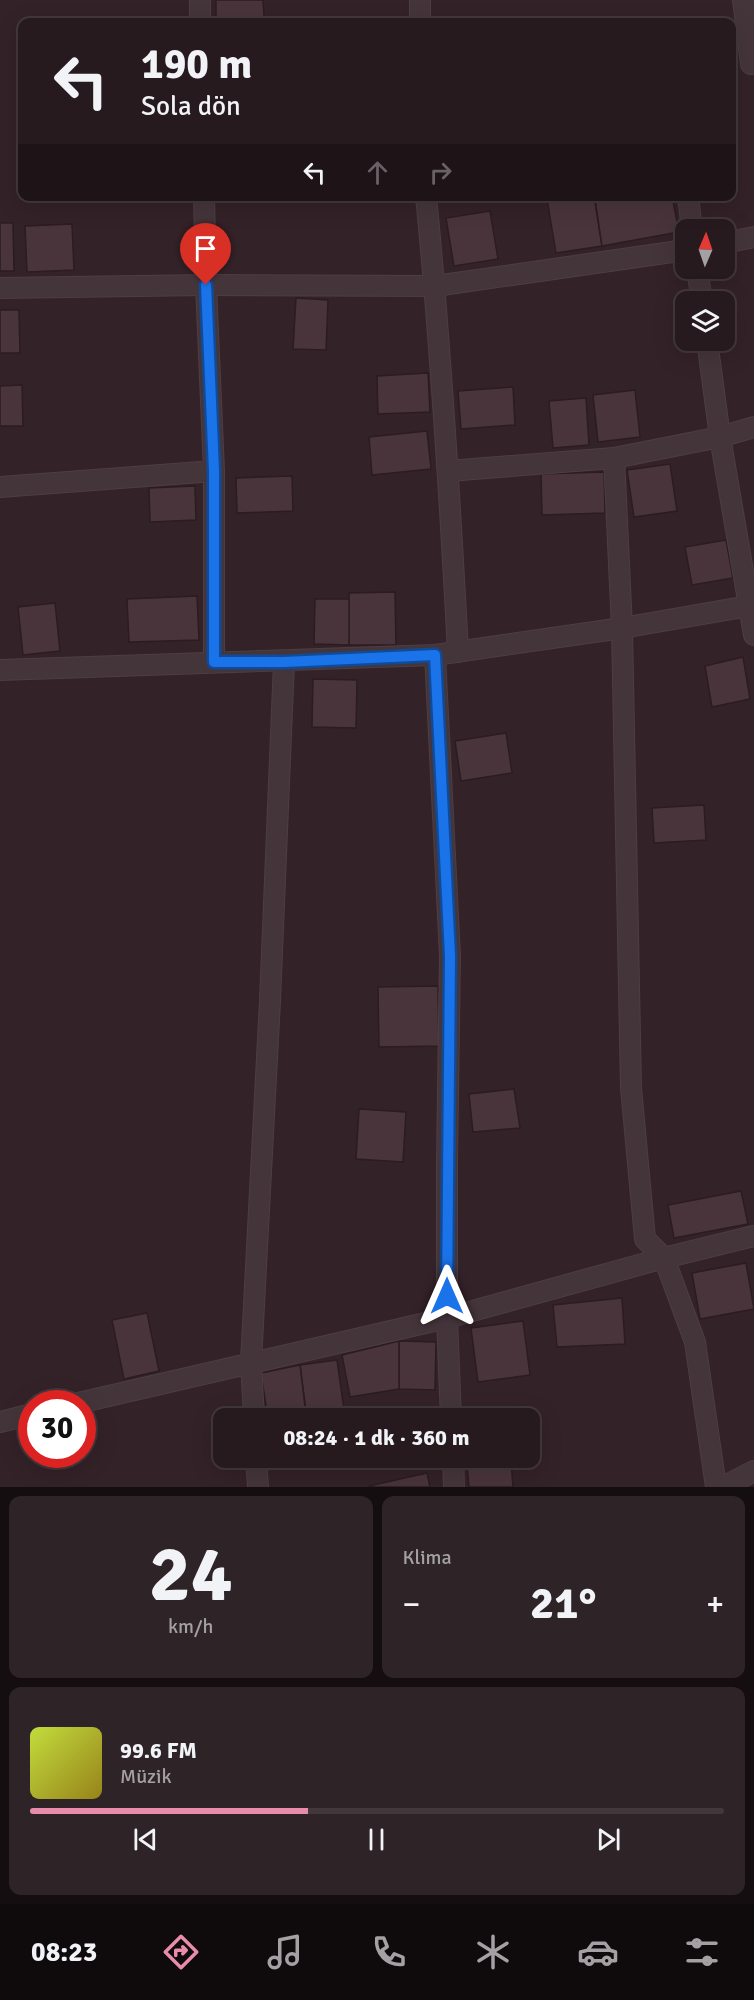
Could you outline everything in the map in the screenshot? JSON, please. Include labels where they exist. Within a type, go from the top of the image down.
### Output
[{"type":"street","points":[[200,0],[200,18]]},
{"type":"street","points":[[420,0],[420,18]]},
{"type":"street","points":[[743,0],[746,65]]},
{"type":"street","points":[[204,201],[214,471],[214,662]]},
{"type":"street","points":[[426,201],[448,471],[458,652]]},
{"type":"street","points":[[689,201],[691,219]]},
{"type":"street","points":[[735,241],[754,237]]},
{"type":"street","points":[[0,288],[206,285],[435,286],[675,252]]},
{"type":"street","points":[[708,351],[720,437],[752,606],[754,635]]},
{"type":"street","points":[[448,471],[614,458],[720,437],[754,427]]},
{"type":"street","points":[[614,458],[622,628],[631,1089],[645,1239],[664,1258],[694,1342],[716,1487]]},
{"type":"street","points":[[0,487],[214,471]]},
{"type":"street","points":[[0,670],[435,655],[622,628],[752,606]]},
{"type":"street","points":[[435,655],[450,956],[447,1318],[451,1408]]},
{"type":"street","points":[[253,1408],[251,1362],[270,1001],[284,662]]},
{"type":"street","points":[[96,1399],[447,1318],[664,1258],[754,1236]]},
{"type":"street","points":[[0,1422],[18,1418]]},
{"type":"street","points":[[257,1468],[258,1487]]},
{"type":"street","points":[[453,1468],[454,1487]]},
{"type":"street","points":[[723,1487],[754,1471]]},
{"type":"building","points":[[216,0],[263,0],[264,17],[216,18]]},
{"type":"building","points":[[547,201],[595,201],[602,246],[556,253]]},
{"type":"building","points":[[595,201],[673,201],[676,219],[675,233],[602,246]]},
{"type":"building","points":[[490,211],[498,259],[454,266],[446,218]]},
{"type":"building","points":[[0,223],[13,223],[14,271],[0,271]]},
{"type":"building","points":[[72,224],[74,270],[27,272],[25,226]]},
{"type":"building","points":[[296,298],[328,300],[326,350],[293,349]]},
{"type":"building","points":[[0,310],[19,310],[20,353],[0,353]]},
{"type":"building","points":[[428,373],[430,412],[378,414],[377,376]]},
{"type":"building","points":[[22,385],[23,426],[0,426],[0,386]]},
{"type":"building","points":[[513,387],[515,425],[461,429],[458,391]]},
{"type":"building","points":[[635,390],[640,437],[598,442],[593,395]]},
{"type":"building","points":[[586,398],[589,445],[553,448],[549,401]]},
{"type":"building","points":[[427,431],[431,469],[372,475],[369,437]]},
{"type":"building","points":[[670,464],[677,511],[634,517],[627,470]]},
{"type":"building","points":[[604,472],[605,513],[542,515],[541,474]]},
{"type":"building","points":[[292,476],[293,511],[237,513],[236,478]]},
{"type":"building","points":[[195,486],[196,520],[150,522],[149,488]]},
{"type":"building","points":[[726,540],[733,578],[692,585],[685,547]]},
{"type":"building","points":[[395,592],[396,645],[349,645],[349,593]]},
{"type":"building","points":[[197,596],[199,640],[129,642],[127,599]]},
{"type":"building","points":[[315,599],[349,599],[349,645],[314,644]]},
{"type":"building","points":[[55,603],[60,651],[23,655],[18,607]]},
{"type":"building","points":[[743,657],[750,699],[712,707],[705,666]]},
{"type":"building","points":[[313,679],[357,680],[356,728],[312,727]]},
{"type":"building","points":[[506,733],[512,773],[461,781],[455,741]]},
{"type":"building","points":[[704,805],[706,840],[654,843],[652,808]]},
{"type":"building","points":[[438,986],[439,1046],[379,1047],[378,987]]},
{"type":"building","points":[[514,1089],[520,1128],[473,1132],[469,1094]]},
{"type":"building","points":[[359,1109],[406,1112],[403,1162],[356,1159]]},
{"type":"building","points":[[741,1191],[748,1224],[674,1238],[668,1205]]},
{"type":"building","points":[[746,1263],[754,1309],[700,1319],[692,1273]]},
{"type":"building","points":[[622,1298],[625,1344],[557,1347],[553,1305]]},
{"type":"building","points":[[147,1313],[159,1371],[124,1379],[112,1320]]},
{"type":"building","points":[[523,1321],[530,1375],[478,1382],[471,1328]]},
{"type":"building","points":[[399,1341],[436,1342],[435,1390],[399,1389]]},
{"type":"building","points":[[399,1341],[399,1389],[350,1397],[342,1355]]},
{"type":"building","points":[[337,1360],[344,1408],[306,1408],[300,1365]]},
{"type":"building","points":[[300,1365],[305,1408],[266,1408],[261,1373]]},
{"type":"building","points":[[467,1468],[512,1468],[513,1487],[469,1487]]},
{"type":"building","points":[[427,1473],[430,1487],[369,1487],[369,1486]]},
{"type":"route","points":[[206,285],[214,471],[214,662],[284,662],[435,655],[450,956],[447,1296]]}]
